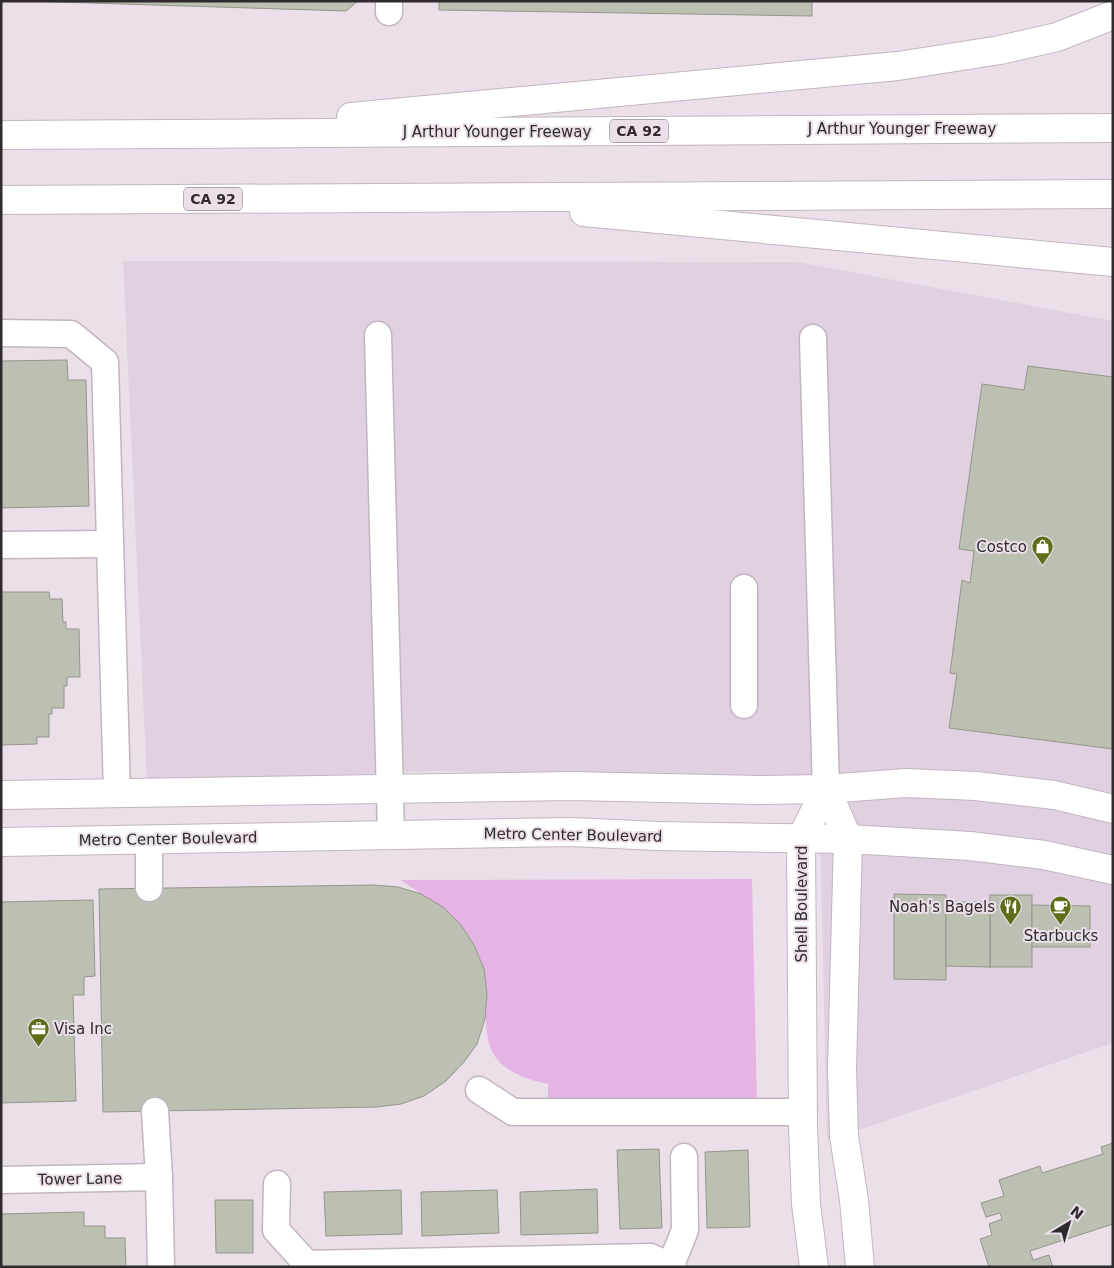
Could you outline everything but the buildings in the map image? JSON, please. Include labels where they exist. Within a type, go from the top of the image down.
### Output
[{"type":"main road","points":[[166,134],[898,66],[1000,50],[1048,39],[1113,15]]},
{"type":"main road","name":"J Arthur Younger Freeway","points":[[1,135],[1113,128]]},
{"type":"main road","name":"CA 92","points":[[1,200],[1113,194]]},
{"type":"main road","points":[[426,198],[1113,262]]},
{"type":"main road","points":[[1,795],[570,786],[760,790],[826,789],[906,783],[976,786],[1054,795],[1113,809]]},
{"type":"main road","points":[[826,789],[848,839],[842,1079],[844,1136],[854,1200],[860,1267]]},
{"type":"main road","name":"Shell Boulevard","points":[[814,1267],[806,1204],[803,1112],[801,838],[826,789]]},
{"type":"main road","name":"Metro Center Boulevard","points":[[1,842],[571,832],[658,836],[848,839],[970,846],[1044,855],[1113,870]]},
{"type":"lane","points":[[1,333],[71,334],[105,362],[117,793]]},
{"type":"lane","points":[[378,335],[391,835]]},
{"type":"lane","points":[[812,338],[826,789]]},
{"type":"lane","points":[[1,545],[110,544]]},
{"type":"lane","points":[[744,588],[744,706]]},
{"type":"lane","points":[[149,839],[149,888]]},
{"type":"lane","points":[[479,1090],[514,1112],[803,1112]]},
{"type":"lane","points":[[155,1111],[161,1267]]},
{"type":"lane","points":[[276,1184],[276,1230],[305,1265],[513,1263],[650,1257],[672,1266],[686,1230],[684,1157]]},
{"type":"lane","name":"Tower Lane","points":[[1,1180],[159,1177]]},
{"type":"shaded area","points":[[123,261],[798,262],[1113,321],[1113,1043],[827,1141],[819,780],[435,771],[147,782]]},
{"type":"shaded area","points":[[752,879],[757,1105],[548,1108],[548,1084],[518,1075],[500,1062],[490,1047],[482,968],[474,945],[468,935],[442,909],[401,880]]},
{"type":"place","name":"Costco","points":[[1043,566]]},
{"type":"place","name":"Noah's Bagels","points":[[1011,926]]},
{"type":"place","name":"Starbucks","points":[[1061,926]]},
{"type":"place","name":"Visa Inc","points":[[38,1048]]}]
